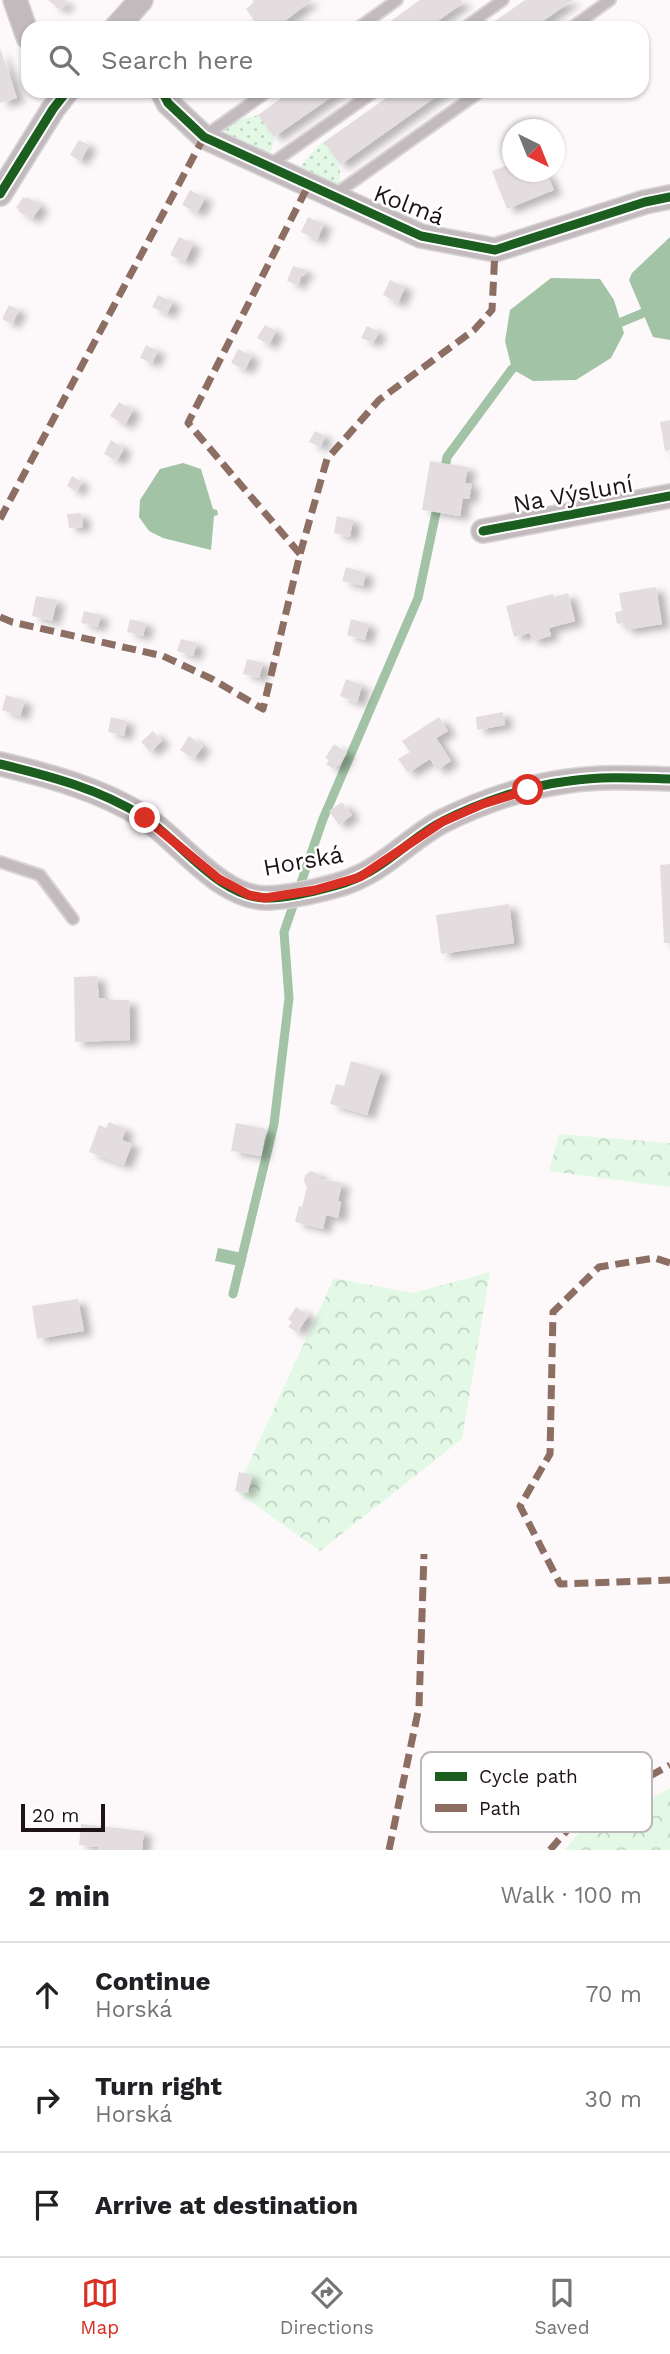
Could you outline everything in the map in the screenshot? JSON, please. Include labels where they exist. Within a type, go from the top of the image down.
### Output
[{"type":"street","points":[[15,0],[22,21]]},
{"type":"street","name":"Kolmá","points":[[166,98],[204,137],[421,236],[495,250],[645,202],[670,197]]},
{"type":"street","points":[[0,194],[50,100]]},
{"type":"street","name":"Na Výsluní","points":[[483,531],[670,496]]},
{"type":"street","name":"Horská","points":[[0,764],[59,779],[115,802],[145,818],[225,884],[249,895],[265,898],[315,890],[360,877],[442,822],[483,804],[528,790],[569,781],[617,777],[670,779]]},
{"type":"lane","points":[[368,21],[397,0]]},
{"type":"lane","points":[[474,21],[503,0]]},
{"type":"lane","points":[[580,21],[610,0]]},
{"type":"lane","points":[[204,137],[258,98]]},
{"type":"lane","points":[[268,166],[364,98]]},
{"type":"lane","points":[[334,195],[471,98]]},
{"type":"lane","points":[[0,862],[40,875],[73,919]]},
{"type":"green space","points":[[258,115],[274,137],[269,154],[228,139],[225,133],[229,123]]},
{"type":"green space","points":[[322,142],[339,166],[340,184],[335,186],[311,177],[312,173],[300,166]]},
{"type":"green space","points":[[559,1134],[670,1143],[670,1187],[549,1171]]},
{"type":"green space","points":[[490,1272],[462,1439],[320,1551],[236,1491],[334,1278],[413,1293]]},
{"type":"green space","points":[[670,1788],[670,1850],[565,1850],[579,1832],[652,1832],[652,1797]]},
{"type":"shaded area","points":[[670,237],[670,340],[653,337],[629,280],[632,273]]},
{"type":"shaded area","points":[[551,278],[600,279],[614,300],[624,333],[611,358],[576,380],[533,381],[512,369],[505,341],[510,310]]},
{"type":"shaded area","points":[[183,463],[201,469],[213,509],[217,510],[211,550],[163,538],[149,531],[139,517],[140,500],[160,469]]},
{"type":"shaded area","points":[[218,1248],[247,1254],[244,1267],[215,1261]]},
{"type":"building","points":[[48,0],[65,0],[67,2],[60,10]]},
{"type":"building","points":[[252,0],[312,0],[285,21],[254,21],[246,9],[254,2]]},
{"type":"building","points":[[420,0],[461,0],[463,3],[438,21],[391,21]]},
{"type":"building","points":[[525,0],[573,0],[543,21],[495,21]]},
{"type":"building","points":[[0,48],[17,98],[0,103]]},
{"type":"building","points":[[281,98],[330,98],[274,137],[258,115]]},
{"type":"building","points":[[386,98],[434,98],[340,165],[324,142]]},
{"type":"building","points":[[79,140],[89,145],[80,161],[70,155]]},
{"type":"building","points":[[502,167],[502,182],[550,182],[554,190],[507,209],[492,171]]},
{"type":"building","points":[[190,190],[205,198],[197,213],[182,205]]},
{"type":"building","points":[[23,197],[41,206],[32,219],[16,208]]},
{"type":"building","points":[[308,217],[324,224],[317,240],[301,232]]},
{"type":"building","points":[[179,237],[193,244],[185,262],[170,255]]},
{"type":"building","points":[[293,266],[306,270],[298,285],[287,281]]},
{"type":"building","points":[[390,280],[405,287],[398,303],[383,295]]},
{"type":"building","points":[[158,295],[173,302],[167,314],[152,307]]},
{"type":"building","points":[[9,305],[19,310],[12,324],[2,319]]},
{"type":"building","points":[[265,325],[276,331],[269,345],[257,338]]},
{"type":"building","points":[[367,326],[379,332],[373,343],[361,338]]},
{"type":"building","points":[[146,345],[158,351],[152,363],[140,358]]},
{"type":"building","points":[[238,349],[252,356],[245,370],[231,363]]},
{"type":"building","points":[[119,402],[133,410],[125,425],[110,416]]},
{"type":"building","points":[[670,420],[670,450],[665,451],[660,422]]},
{"type":"building","points":[[315,431],[325,436],[320,447],[309,442]]},
{"type":"building","points":[[111,440],[124,448],[117,461],[104,454]]},
{"type":"building","points":[[430,461],[468,467],[465,483],[472,484],[469,499],[463,498],[460,516],[422,510]]},
{"type":"building","points":[[72,476],[82,482],[76,492],[67,486]]},
{"type":"building","points":[[81,513],[83,527],[69,528],[67,514]]},
{"type":"building","points":[[337,516],[353,520],[350,537],[334,533]]},
{"type":"building","points":[[346,567],[366,573],[363,586],[342,581]]},
{"type":"building","points":[[656,587],[662,624],[625,630],[624,623],[617,624],[615,612],[622,611],[619,593]]},
{"type":"building","points":[[568,593],[575,621],[549,628],[551,636],[532,641],[530,633],[514,637],[506,606]]},
{"type":"building","points":[[36,596],[57,600],[52,621],[32,616]]},
{"type":"building","points":[[84,611],[101,615],[98,627],[81,623]]},
{"type":"building","points":[[130,619],[146,623],[143,636],[127,632]]},
{"type":"building","points":[[351,619],[369,624],[365,640],[347,635]]},
{"type":"building","points":[[181,639],[197,643],[193,656],[177,651]]},
{"type":"building","points":[[247,659],[263,663],[259,678],[243,674]]},
{"type":"building","points":[[346,679],[362,685],[357,703],[340,696]]},
{"type":"building","points":[[6,695],[25,701],[20,716],[2,710]]},
{"type":"building","points":[[503,712],[505,725],[477,730],[476,717]]},
{"type":"building","points":[[111,717],[127,721],[124,736],[108,732]]},
{"type":"building","points":[[439,717],[448,731],[436,738],[451,761],[437,770],[430,759],[408,773],[398,759],[410,752],[402,741]]},
{"type":"building","points":[[153,731],[162,741],[150,752],[141,742]]},
{"type":"building","points":[[189,736],[203,746],[194,759],[180,750]]},
{"type":"building","points":[[334,744],[347,753],[334,769],[326,764],[329,760],[325,758]]},
{"type":"building","points":[[342,802],[352,815],[339,825],[329,811]]},
{"type":"building","points":[[670,864],[670,943],[664,943],[660,865]]},
{"type":"building","points":[[509,904],[514,943],[441,954],[436,915]]},
{"type":"building","points":[[97,976],[99,998],[129,1000],[130,1040],[75,1042],[74,977]]},
{"type":"building","points":[[351,1061],[381,1070],[367,1115],[330,1104],[336,1084],[344,1086]]},
{"type":"building","points":[[109,1122],[126,1129],[122,1140],[132,1144],[124,1165],[89,1152],[99,1125],[106,1128]]},
{"type":"building","points":[[236,1123],[266,1129],[261,1156],[231,1151]]},
{"type":"building","points":[[311,1171],[317,1173],[321,1179],[342,1183],[338,1218],[326,1215],[323,1229],[295,1222],[307,1187],[305,1175]]},
{"type":"building","points":[[78,1299],[84,1331],[37,1339],[32,1306]]},
{"type":"building","points":[[296,1307],[309,1315],[297,1332],[288,1327],[292,1322],[288,1319]]},
{"type":"building","points":[[239,1472],[252,1475],[248,1493],[235,1491]]},
{"type":"building","points":[[81,1824],[144,1831],[142,1850],[98,1850],[99,1847],[79,1845]]},
{"type":"waterway","points":[[612,326],[670,302]]},
{"type":"waterway","points":[[444,473],[447,457],[512,369],[522,364]]},
{"type":"waterway","points":[[233,1294],[274,1124],[289,998],[284,932],[323,819],[418,598],[438,503]]},
{"type":"marked path","points":[[0,519],[204,137]]},
{"type":"marked path","points":[[300,554],[188,423],[309,184]]},
{"type":"marked path","points":[[0,617],[163,656],[212,679],[263,709],[300,554],[327,459],[379,400],[474,330],[492,310],[495,250]]},
{"type":"marked path","points":[[670,1263],[655,1258],[599,1267],[553,1312],[550,1454],[520,1506],[560,1584],[670,1580]]},
{"type":"marked path","points":[[389,1850],[419,1707],[424,1554]]},
{"type":"marked path","points":[[652,1775],[670,1765]]},
{"type":"marked path","points":[[550,1850],[566,1832]]},
{"type":"cycle path","points":[[0,194],[62,98]]},
{"type":"cycle path","points":[[166,98],[204,137],[421,236],[495,250],[645,202],[670,197]]},
{"type":"cycle path","points":[[483,531],[670,496]]},
{"type":"cycle path","points":[[0,764],[74,784],[127,807],[158,827],[217,879],[249,896],[266,898],[300,894],[350,881],[370,872],[443,821],[488,801],[521,791],[582,779],[670,779]]},
{"type":"route","points":[[145,818],[232,888],[265,898],[315,890],[360,877],[442,822],[483,804],[528,790]]}]
